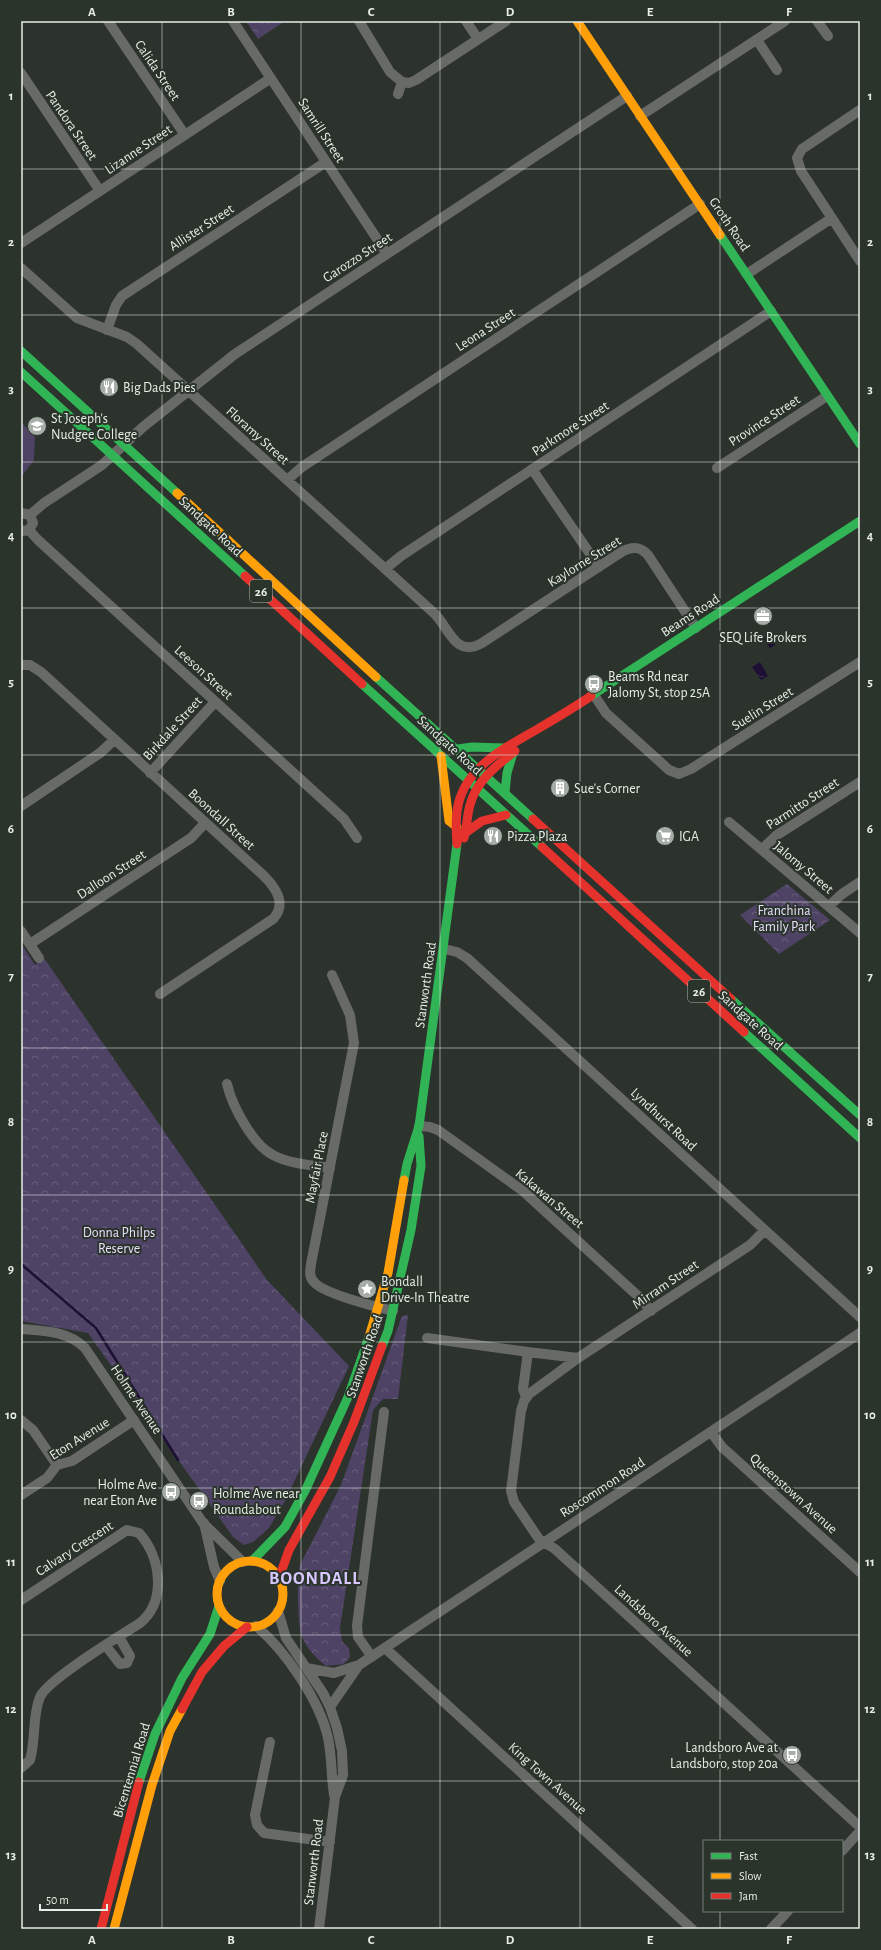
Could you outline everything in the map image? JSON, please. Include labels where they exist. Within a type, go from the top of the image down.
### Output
[{"type":"main road","name":"Groth Road","points":[[577,21],[860,444]]},
{"type":"main road","name":"Sandgate Road","points":[[21,351],[289,598],[478,767],[860,1115]]},
{"type":"main road","name":"Sandgate Road","points":[[21,372],[860,1138]]},
{"type":"main road","name":"Beams Road","points":[[468,781],[478,767],[504,748],[523,736],[535,732],[594,695],[860,521]]},
{"type":"main road","name":"Beams Road","points":[[487,776],[495,766],[527,743],[535,732]]},
{"type":"main road","points":[[458,749],[472,747],[504,748]]},
{"type":"main road","points":[[505,792],[507,773],[513,753]]},
{"type":"main road","points":[[441,756],[449,821],[457,827]]},
{"type":"main road","name":"Stanworth Road","points":[[457,849],[465,833],[471,803],[477,789],[487,776]]},
{"type":"main road","name":"Stanworth Road","points":[[248,1561],[285,1527],[306,1489],[336,1427],[351,1391],[379,1307],[390,1260],[407,1164],[419,1126],[457,849],[460,794],[468,781]]},
{"type":"main road","points":[[465,833],[482,822],[506,815]]},
{"type":"main road","name":"Stanworth Road","points":[[279,1578],[289,1550],[330,1477],[354,1422],[378,1361],[394,1311],[411,1230],[421,1166],[419,1126]]},
{"type":"main road","points":[[248,1561],[263,1563],[272,1569],[279,1578],[283,1595],[278,1611],[272,1618],[252,1627],[230,1620],[219,1606],[217,1589],[225,1572],[233,1565],[248,1561]]},
{"type":"main road","name":"Bicentennial Road","points":[[101,1929],[142,1771],[173,1695],[210,1634],[219,1606]]},
{"type":"main road","name":"Bicentennial Road","points":[[114,1929],[152,1785],[170,1731],[202,1672],[224,1646],[252,1627]]},
{"type":"street","name":"Calida Street","points":[[108,21],[185,135]]},
{"type":"street","name":"Samrill Street","points":[[233,21],[387,254]]},
{"type":"street","points":[[359,21],[390,72],[402,82],[409,83],[416,80],[506,21]]},
{"type":"street","points":[[466,21],[478,39]]},
{"type":"street","points":[[640,116],[785,21]]},
{"type":"street","points":[[817,21],[828,36]]},
{"type":"street","points":[[757,40],[777,70]]},
{"type":"street","name":"Pandora Street","points":[[21,73],[100,192]]},
{"type":"street","name":"Lizanne Street","points":[[21,243],[271,78]]},
{"type":"street","points":[[398,94],[402,82]]},
{"type":"street","name":"Garozzo Street","points":[[26,514],[114,456],[143,427],[236,354],[627,96]]},
{"type":"street","points":[[860,110],[808,145],[798,155],[800,168],[860,261]]},
{"type":"street","name":"Allister Street","points":[[108,330],[116,305],[122,296],[326,162]]},
{"type":"street","name":"Leona Street","points":[[287,480],[302,467],[700,204]]},
{"type":"street","points":[[747,274],[832,218]]},
{"type":"street","name":"Floramy Street","points":[[21,268],[77,318],[132,341],[435,614],[454,641],[460,646]]},
{"type":"street","name":"Parkmore Street","points":[[385,569],[401,556],[771,311]]},
{"type":"street","name":"Province Street","points":[[717,468],[827,396]]},
{"type":"street","points":[[532,469],[599,567]]},
{"type":"street","points":[[25,531],[33,523],[26,514]]},
{"type":"street","name":"Leeson Street","points":[[25,531],[38,540],[344,819],[356,838]]},
{"type":"street","name":"Kaylorne Street","points":[[460,646],[473,648],[482,643],[626,549],[636,547],[643,550],[648,555],[696,628]]},
{"type":"street","name":"Suelin Street","points":[[594,695],[606,713],[669,770],[677,774],[682,774],[860,662]]},
{"type":"street","name":"Boondall Street","points":[[21,665],[30,665],[37,669],[271,884],[278,895],[280,907],[270,922],[160,994]]},
{"type":"street","name":"Birkdale Street","points":[[150,773],[215,702]]},
{"type":"street","points":[[21,806],[100,753],[114,740]]},
{"type":"street","name":"Parmitto Street","points":[[762,849],[777,835],[860,782]]},
{"type":"street","name":"Jalomy Street","points":[[729,822],[860,933]]},
{"type":"street","name":"Dalloon Street","points":[[30,944],[191,838],[205,823]]},
{"type":"street","points":[[829,906],[842,894],[860,882]]},
{"type":"street","points":[[21,931],[39,958]]},
{"type":"street","name":"Lyndhurst Road","points":[[444,949],[457,952],[467,958],[764,1231],[860,1317]]},
{"type":"street","name":"Mayfair Place","points":[[332,975],[350,1015],[354,1043],[310,1276],[316,1285],[324,1289],[394,1311]]},
{"type":"street","points":[[227,1084],[233,1105],[256,1139],[268,1152],[283,1159],[330,1168]]},
{"type":"street","name":"Kakawan Street","points":[[419,1126],[430,1127],[438,1130],[523,1191],[639,1297],[650,1311]]},
{"type":"street","name":"Mirram Street","points":[[526,1397],[538,1386],[578,1358],[750,1244],[764,1231]]},
{"type":"street","name":"Holme Avenue","points":[[21,1329],[66,1335],[82,1345],[204,1523],[248,1561]]},
{"type":"street","name":"Roscommon Road","points":[[330,1707],[360,1665],[372,1656],[860,1333]]},
{"type":"street","points":[[427,1338],[578,1358]]},
{"type":"street","points":[[526,1397],[523,1389],[528,1352]]},
{"type":"street","name":"Landsboro Avenue","points":[[526,1397],[521,1411],[511,1491],[518,1509],[539,1539],[545,1541],[555,1549],[860,1827]]},
{"type":"street","points":[[372,1656],[358,1637],[357,1626],[384,1412]]},
{"type":"street","points":[[21,1420],[33,1430],[57,1465]]},
{"type":"street","name":"Eton Avenue","points":[[21,1496],[47,1478],[57,1465],[72,1461],[134,1420]]},
{"type":"street","name":"Queenstown Avenue","points":[[711,1432],[722,1447],[860,1572]]},
{"type":"street","name":"Holme Avenue","points":[[204,1523],[214,1567],[220,1581]]},
{"type":"street","name":"Calvary Crescent","points":[[21,1600],[127,1530],[136,1531],[142,1536],[154,1555],[157,1573],[156,1600],[146,1617],[54,1681],[45,1690],[38,1706],[30,1760],[21,1768]]},
{"type":"street","name":"Stanworth Road","points":[[278,1611],[286,1638],[330,1707],[341,1741],[343,1775],[335,1797]]},
{"type":"street","name":"Stanworth Road","points":[[252,1627],[270,1638],[282,1652],[316,1704],[328,1738],[335,1797],[319,1929]]},
{"type":"street","points":[[106,1646],[120,1664],[127,1663],[130,1656],[119,1637]]},
{"type":"street","name":"King Town Avenue","points":[[385,1648],[692,1929]]},
{"type":"street","name":"Roscommon Road","points":[[306,1668],[334,1673],[360,1665]]},
{"type":"street","points":[[270,1742],[255,1815],[257,1825],[264,1833],[330,1842]]},
{"type":"street","points":[[843,1850],[860,1832]]},
{"type":"street","points":[[771,1929],[787,1912]]},
{"type":"green space","points":[[246,21],[285,21],[258,39]]},
{"type":"green space","points":[[21,422],[35,437],[34,460],[21,477]]},
{"type":"green space","name":"Franchina Family Park","points":[[787,884],[830,920],[779,954],[740,915]]},
{"type":"green space","name":"Donna Philps Reserve","points":[[21,943],[35,965],[44,958],[267,1280],[349,1366],[285,1501],[269,1528],[253,1542],[244,1545],[233,1537],[88,1333],[21,1321]]},
{"type":"green space","points":[[408,1315],[398,1399],[383,1399],[373,1410],[340,1628],[342,1641],[349,1648],[350,1657],[344,1664],[326,1666],[306,1645],[300,1631],[298,1581],[300,1565],[341,1485],[402,1316]]},
{"type":"water","points":[[766,635],[768,635],[775,645],[770,648],[763,639]]},
{"type":"water","points":[[760,662],[768,676],[761,680],[752,667]]},
{"type":"waterway","points":[[21,1264],[96,1328],[178,1460]]},
{"type":"traffic: fast","points":[[720,235],[860,444]]},
{"type":"traffic: fast","points":[[21,351],[177,493]]},
{"type":"traffic: fast","points":[[21,372],[245,576]]},
{"type":"traffic: fast","points":[[591,696],[860,521]]},
{"type":"traffic: fast","points":[[376,677],[533,819]]},
{"type":"traffic: fast","points":[[362,684],[542,847]]},
{"type":"traffic: fast","points":[[458,749],[472,747],[504,748]]},
{"type":"traffic: fast","points":[[505,792],[507,773],[513,753]]},
{"type":"traffic: fast","points":[[404,1180],[407,1164],[419,1126],[457,844]]},
{"type":"traffic: fast","points":[[731,999],[860,1115]]},
{"type":"traffic: fast","points":[[744,1032],[860,1138]]},
{"type":"traffic: fast","points":[[382,1346],[388,1331],[411,1230],[421,1166],[419,1136]]},
{"type":"traffic: fast","points":[[252,1561],[285,1527],[306,1489],[348,1397],[369,1337]]},
{"type":"traffic: fast","points":[[139,1782],[155,1734],[182,1678],[210,1634],[219,1606]]},
{"type":"traffic: slow","points":[[577,21],[720,235]]},
{"type":"traffic: slow","points":[[177,493],[376,677]]},
{"type":"traffic: slow","points":[[441,756],[449,821],[457,827]]},
{"type":"traffic: slow","points":[[369,1337],[388,1273],[404,1180]]},
{"type":"traffic: slow","points":[[250,1561],[263,1564],[273,1571],[280,1581],[283,1594],[280,1607],[273,1617],[263,1624],[250,1627],[237,1624],[227,1617],[220,1607],[217,1594],[220,1581],[227,1571],[237,1564],[250,1561]]},
{"type":"traffic: slow","points":[[114,1929],[152,1785],[170,1731],[182,1709]]},
{"type":"traffic: jam","points":[[245,576],[362,684]]},
{"type":"traffic: jam","points":[[457,844],[456,821],[458,804],[466,785],[483,764],[505,748],[591,696]]},
{"type":"traffic: jam","points":[[464,838],[470,805],[477,788],[494,768],[515,751]]},
{"type":"traffic: jam","points":[[465,833],[482,821],[506,815]]},
{"type":"traffic: jam","points":[[533,819],[731,999]]},
{"type":"traffic: jam","points":[[542,847],[744,1032]]},
{"type":"traffic: jam","points":[[279,1578],[289,1550],[330,1477],[354,1422],[382,1346]]},
{"type":"traffic: jam","points":[[182,1709],[202,1672],[224,1646],[247,1627]]},
{"type":"traffic: jam","points":[[101,1929],[139,1782]]},
{"type":"place","name":"Big Dads Pies","points":[[109,387]]},
{"type":"place","name":"St Joseph's Nudgee College","points":[[37,426]]},
{"type":"place","name":"SEQ Life Brokers","points":[[763,616]]},
{"type":"place","name":"Beams Rd near Jalomy St, stop 25A","points":[[594,684]]},
{"type":"place","name":"Sue's Corner","points":[[560,788]]},
{"type":"place","name":"Pizza Plaza","points":[[493,836]]},
{"type":"place","name":"IGA","points":[[665,836]]},
{"type":"place","name":"Bondall Drive-In Theatre","points":[[367,1289]]},
{"type":"place","name":"Holme Ave near Eton Ave","points":[[171,1492]]},
{"type":"place","name":"Holme Ave near Roundabout","points":[[199,1501]]},
{"type":"place","name":"Landsboro Ave at Landsboro, stop 20a","points":[[792,1755]]},
{"type":"district","name":"BOONDALL","points":[[315,1578]]}]
